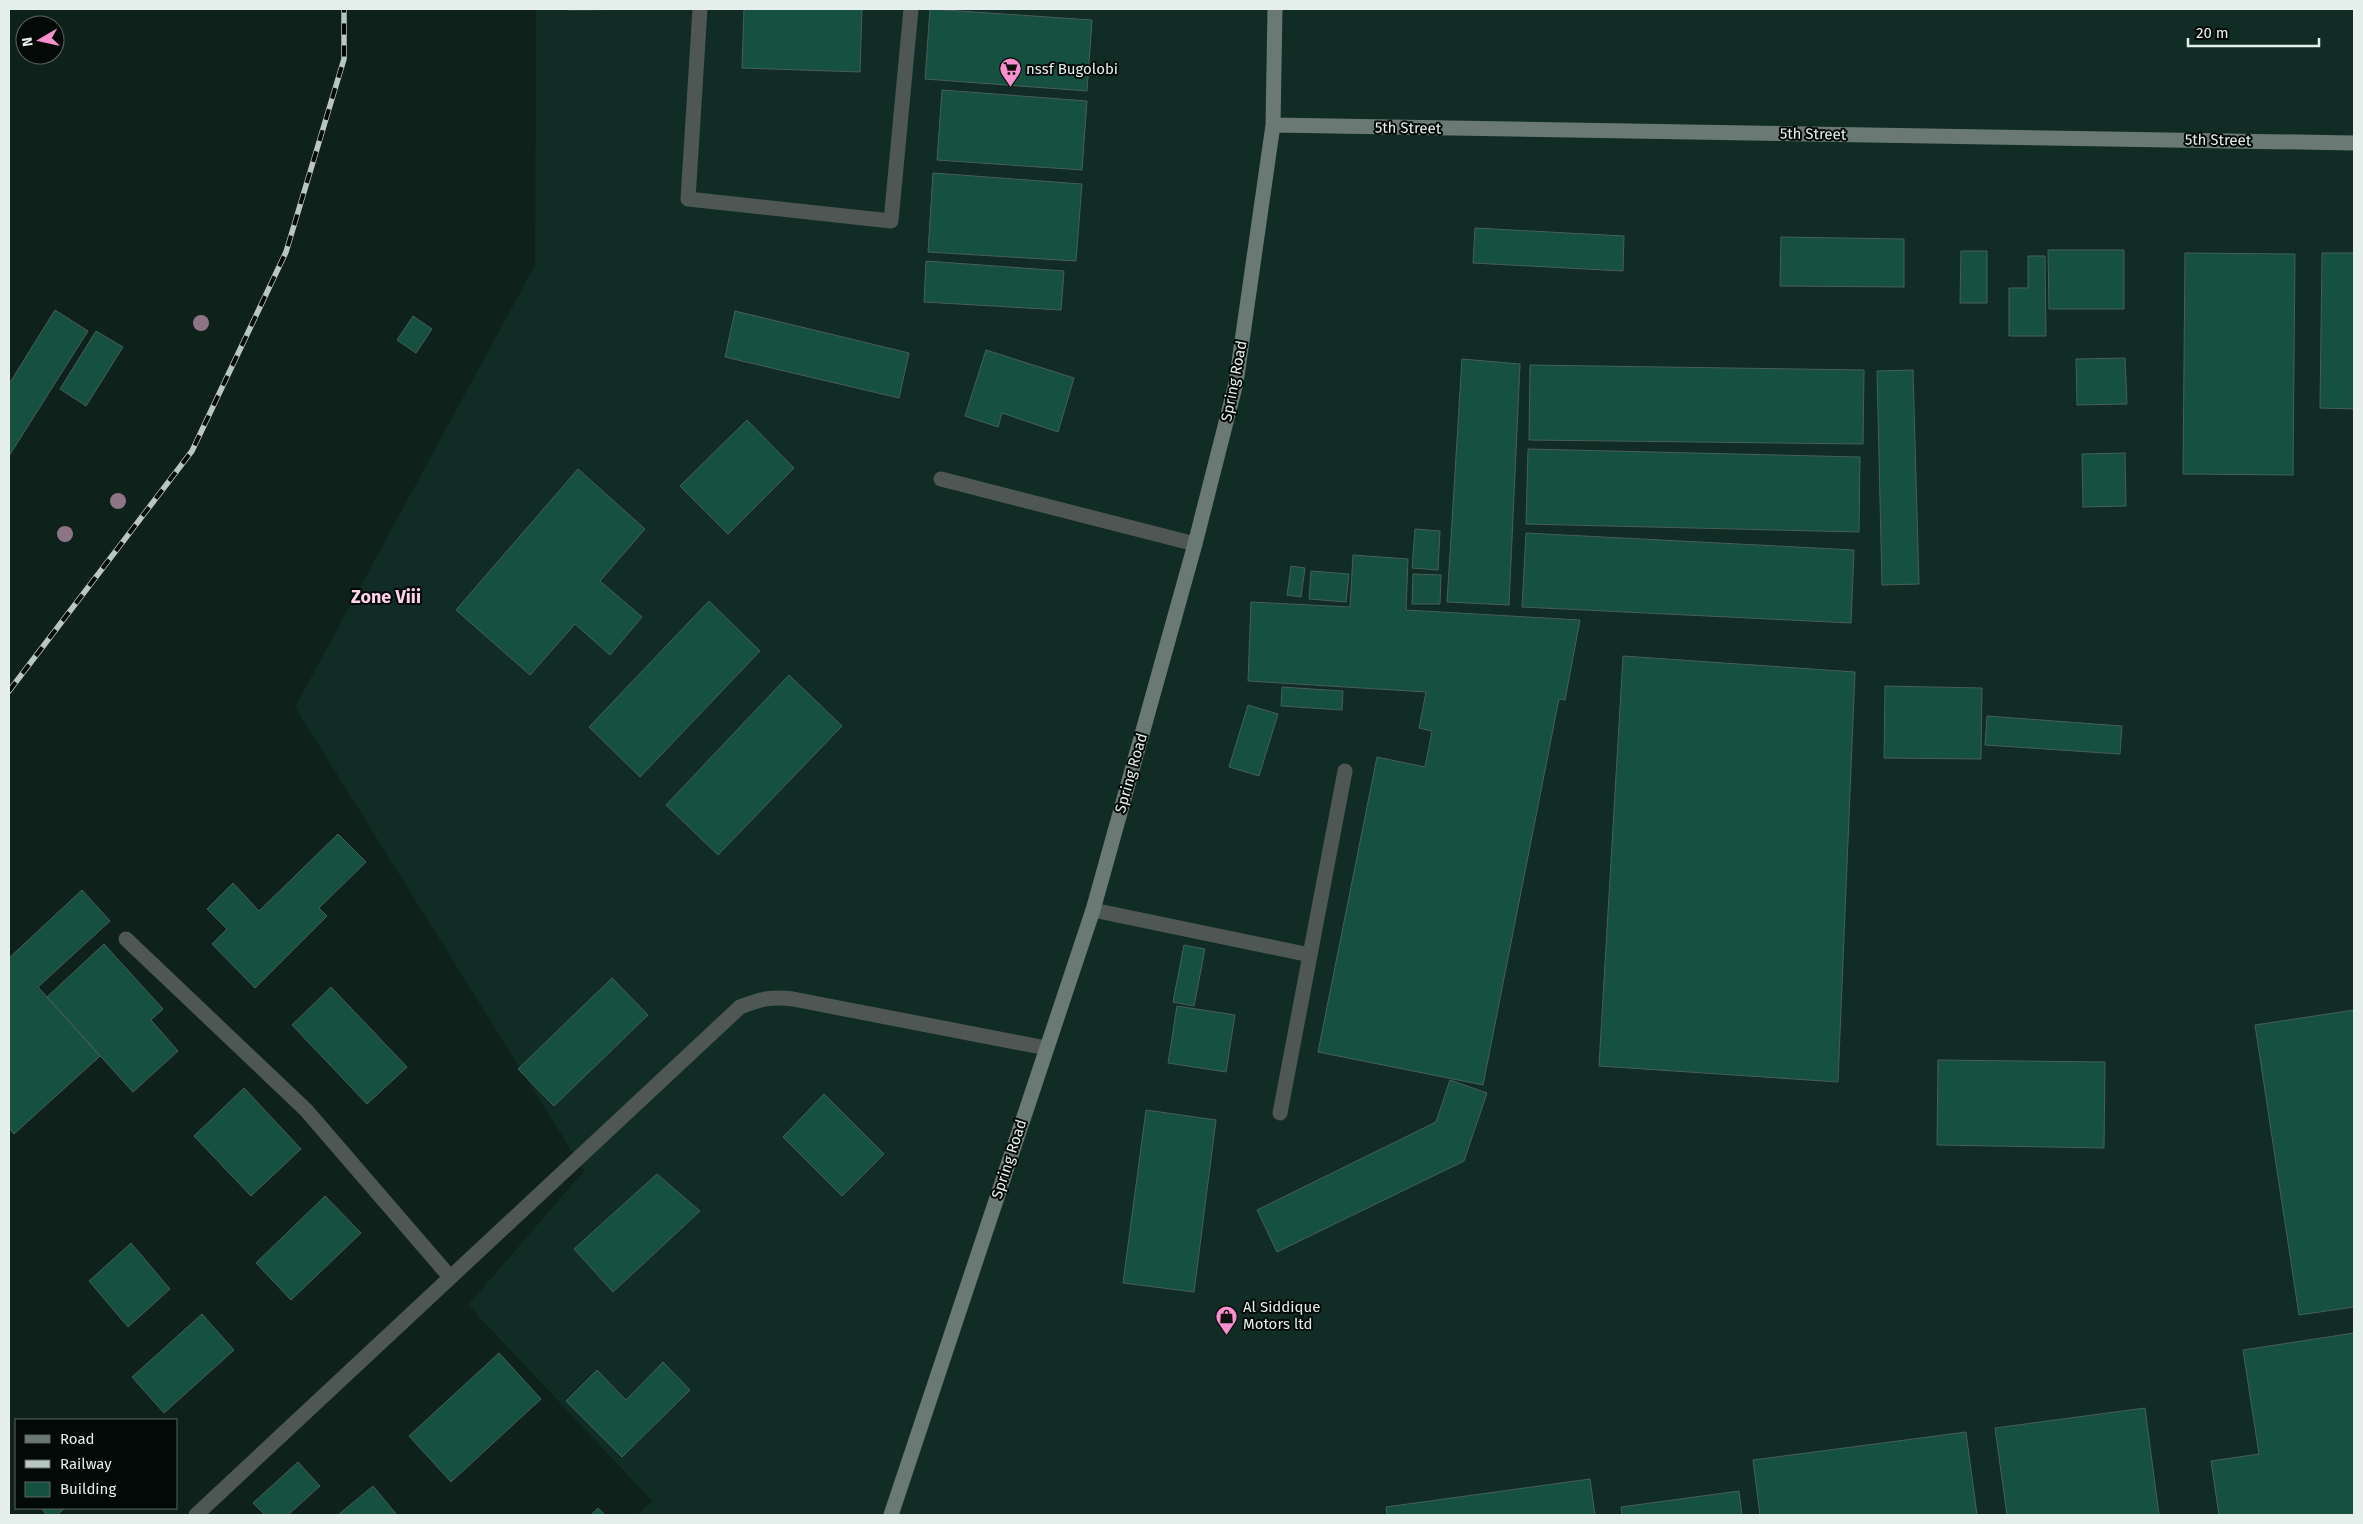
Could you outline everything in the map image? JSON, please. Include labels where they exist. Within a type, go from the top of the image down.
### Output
[{"type":"main road","name":"Spring Road","points":[[891,1515],[1093,910],[1195,544],[1236,383],[1273,125],[1275,9]]},
{"type":"main road","name":"5th Street","points":[[1273,125],[2354,142]]},
{"type":"street","points":[[700,9],[688,200],[890,221],[911,9]]},
{"type":"street","points":[[941,479],[1195,544]]},
{"type":"street","points":[[1280,1113],[1345,771]]},
{"type":"street","points":[[1093,910],[1310,955]]},
{"type":"street","points":[[126,939],[306,1110],[450,1277]]},
{"type":"street","points":[[196,1515],[740,1007],[756,1000],[775,997],[793,999],[1046,1048]]},
{"type":"shaded area","points":[[536,9],[2354,9],[2354,1515],[637,1515],[652,1501],[468,1305],[584,1171],[295,707],[535,265]]},
{"type":"building","points":[[568,9],[667,9],[568,10]]},
{"type":"building","points":[[744,9],[862,9],[860,72],[742,68]]},
{"type":"building","points":[[930,9],[1092,20],[1087,91],[925,79]]},
{"type":"building","points":[[942,90],[1087,101],[1082,170],[937,160]]},
{"type":"building","points":[[933,173],[1082,184],[1076,261],[928,252]]},
{"type":"building","points":[[1475,228],[1624,236],[1623,271],[1473,263]]},
{"type":"building","points":[[1781,237],[1904,239],[1904,287],[1780,286]]},
{"type":"building","points":[[2048,250],[2124,250],[2124,309],[2049,309]]},
{"type":"building","points":[[1961,251],[1987,251],[1987,303],[1960,303]]},
{"type":"building","points":[[2185,253],[2295,254],[2293,475],[2183,474]]},
{"type":"building","points":[[2322,253],[2354,253],[2354,409],[2320,408]]},
{"type":"building","points":[[2028,256],[2045,256],[2046,336],[2009,336],[2009,288],[2028,288]]},
{"type":"building","points":[[926,261],[1064,271],[1061,310],[924,302]]},
{"type":"building","points":[[55,310],[88,331],[9,456],[9,384]]},
{"type":"building","points":[[735,311],[909,353],[899,398],[725,357]]},
{"type":"building","points":[[413,316],[432,329],[416,353],[397,340]]},
{"type":"building","points":[[96,331],[123,347],[86,406],[60,389]]},
{"type":"building","points":[[986,350],[1074,378],[1058,432],[1002,413],[998,427],[965,416]]},
{"type":"building","points":[[2125,358],[2127,404],[2077,405],[2076,359]]},
{"type":"building","points":[[1462,359],[1520,364],[1509,605],[1447,602]]},
{"type":"building","points":[[1530,365],[1864,370],[1863,444],[1529,440]]},
{"type":"building","points":[[1913,370],[1919,584],[1882,585],[1877,371]]},
{"type":"building","points":[[747,420],[794,468],[728,534],[680,486]]},
{"type":"building","points":[[1528,449],[1860,457],[1859,532],[1526,524]]},
{"type":"building","points":[[2125,453],[2126,506],[2083,507],[2082,454]]},
{"type":"building","points":[[578,469],[645,529],[600,581],[642,617],[610,655],[575,624],[530,675],[456,610]]},
{"type":"building","points":[[1415,529],[1440,531],[1438,570],[1412,568]]},
{"type":"building","points":[[1526,533],[1854,550],[1851,623],[1522,607]]},
{"type":"building","points":[[1353,555],[1408,559],[1406,610],[1580,620],[1565,700],[1559,699],[1483,1085],[1318,1052],[1377,757],[1425,767],[1432,731],[1419,728],[1426,692],[1248,681],[1251,602],[1350,607]]},
{"type":"building","points":[[1291,566],[1305,568],[1301,597],[1287,595]]},
{"type":"building","points":[[1311,571],[1349,574],[1346,602],[1309,599]]},
{"type":"building","points":[[1413,574],[1441,575],[1440,604],[1412,604]]},
{"type":"building","points":[[709,601],[760,651],[640,777],[589,727]]},
{"type":"building","points":[[1623,656],[1855,672],[1838,1082],[1599,1066]]},
{"type":"building","points":[[789,675],[842,726],[718,855],[666,805]]},
{"type":"building","points":[[1885,686],[1982,688],[1981,759],[1884,758]]},
{"type":"building","points":[[1282,687],[1343,691],[1342,710],[1281,706]]},
{"type":"building","points":[[1248,705],[1278,714],[1259,776],[1229,767]]},
{"type":"building","points":[[1987,716],[2122,726],[2120,754],[1985,745]]},
{"type":"building","points":[[338,834],[366,862],[319,908],[327,916],[255,988],[212,944],[227,929],[207,909],[233,883],[259,911]]},
{"type":"building","points":[[82,890],[110,921],[38,987],[100,1056],[14,1134],[9,1128],[9,958]]},
{"type":"building","points":[[104,944],[163,1009],[151,1020],[178,1051],[133,1092],[47,997]]},
{"type":"building","points":[[1184,945],[1205,949],[1194,1006],[1173,1002]]},
{"type":"building","points":[[612,978],[648,1015],[554,1106],[518,1069]]},
{"type":"building","points":[[331,987],[407,1067],[367,1104],[292,1025]]},
{"type":"building","points":[[1177,1006],[1235,1015],[1226,1072],[1168,1063]]},
{"type":"building","points":[[2354,1010],[2354,1307],[2299,1315],[2255,1025]]},
{"type":"building","points":[[1938,1060],[2105,1062],[2104,1148],[1937,1145]]},
{"type":"building","points":[[1450,1080],[1487,1093],[1464,1161],[1277,1252],[1257,1210],[1436,1122]]},
{"type":"building","points":[[244,1088],[301,1149],[251,1196],[194,1136]]},
{"type":"building","points":[[824,1094],[884,1154],[842,1196],[783,1137]]},
{"type":"building","points":[[1146,1110],[1216,1120],[1194,1292],[1123,1283]]},
{"type":"building","points":[[657,1174],[700,1211],[613,1292],[574,1249]]},
{"type":"building","points":[[325,1196],[361,1233],[291,1300],[256,1263]]},
{"type":"building","points":[[131,1243],[170,1289],[128,1327],[89,1281]]},
{"type":"building","points":[[202,1314],[234,1350],[164,1413],[132,1377]]},
{"type":"building","points":[[2354,1333],[2354,1515],[2219,1515],[2211,1461],[2259,1454],[2243,1350]]},
{"type":"building","points":[[499,1353],[541,1399],[451,1482],[409,1436]]},
{"type":"building","points":[[663,1362],[690,1390],[622,1457],[566,1401],[597,1370],[626,1400]]},
{"type":"building","points":[[2145,1408],[2159,1515],[2007,1515],[1995,1428]]},
{"type":"building","points":[[1966,1432],[1977,1515],[1760,1515],[1753,1460]]},
{"type":"building","points":[[298,1462],[320,1486],[288,1515],[265,1515],[253,1503]]},
{"type":"building","points":[[1590,1479],[1595,1515],[1387,1515],[1386,1507]]},
{"type":"building","points":[[373,1486],[397,1515],[338,1515]]},
{"type":"building","points":[[1739,1491],[1742,1515],[1622,1515],[1621,1507]]},
{"type":"building","points":[[598,1508],[605,1515],[591,1515]]},
{"type":"building","points":[[42,1509],[64,1509],[57,1515],[47,1515]]},
{"type":"railway","points":[[9,691],[192,451],[286,252],[344,59],[344,9]]},
{"type":"place","name":"nssf Bugolobi","points":[[1010,88]]},
{"type":"place","name":"Al Siddique Motors ltd","points":[[1227,1335]]},
{"type":"district","name":"Zone Viii","points":[[386,597]]}]
